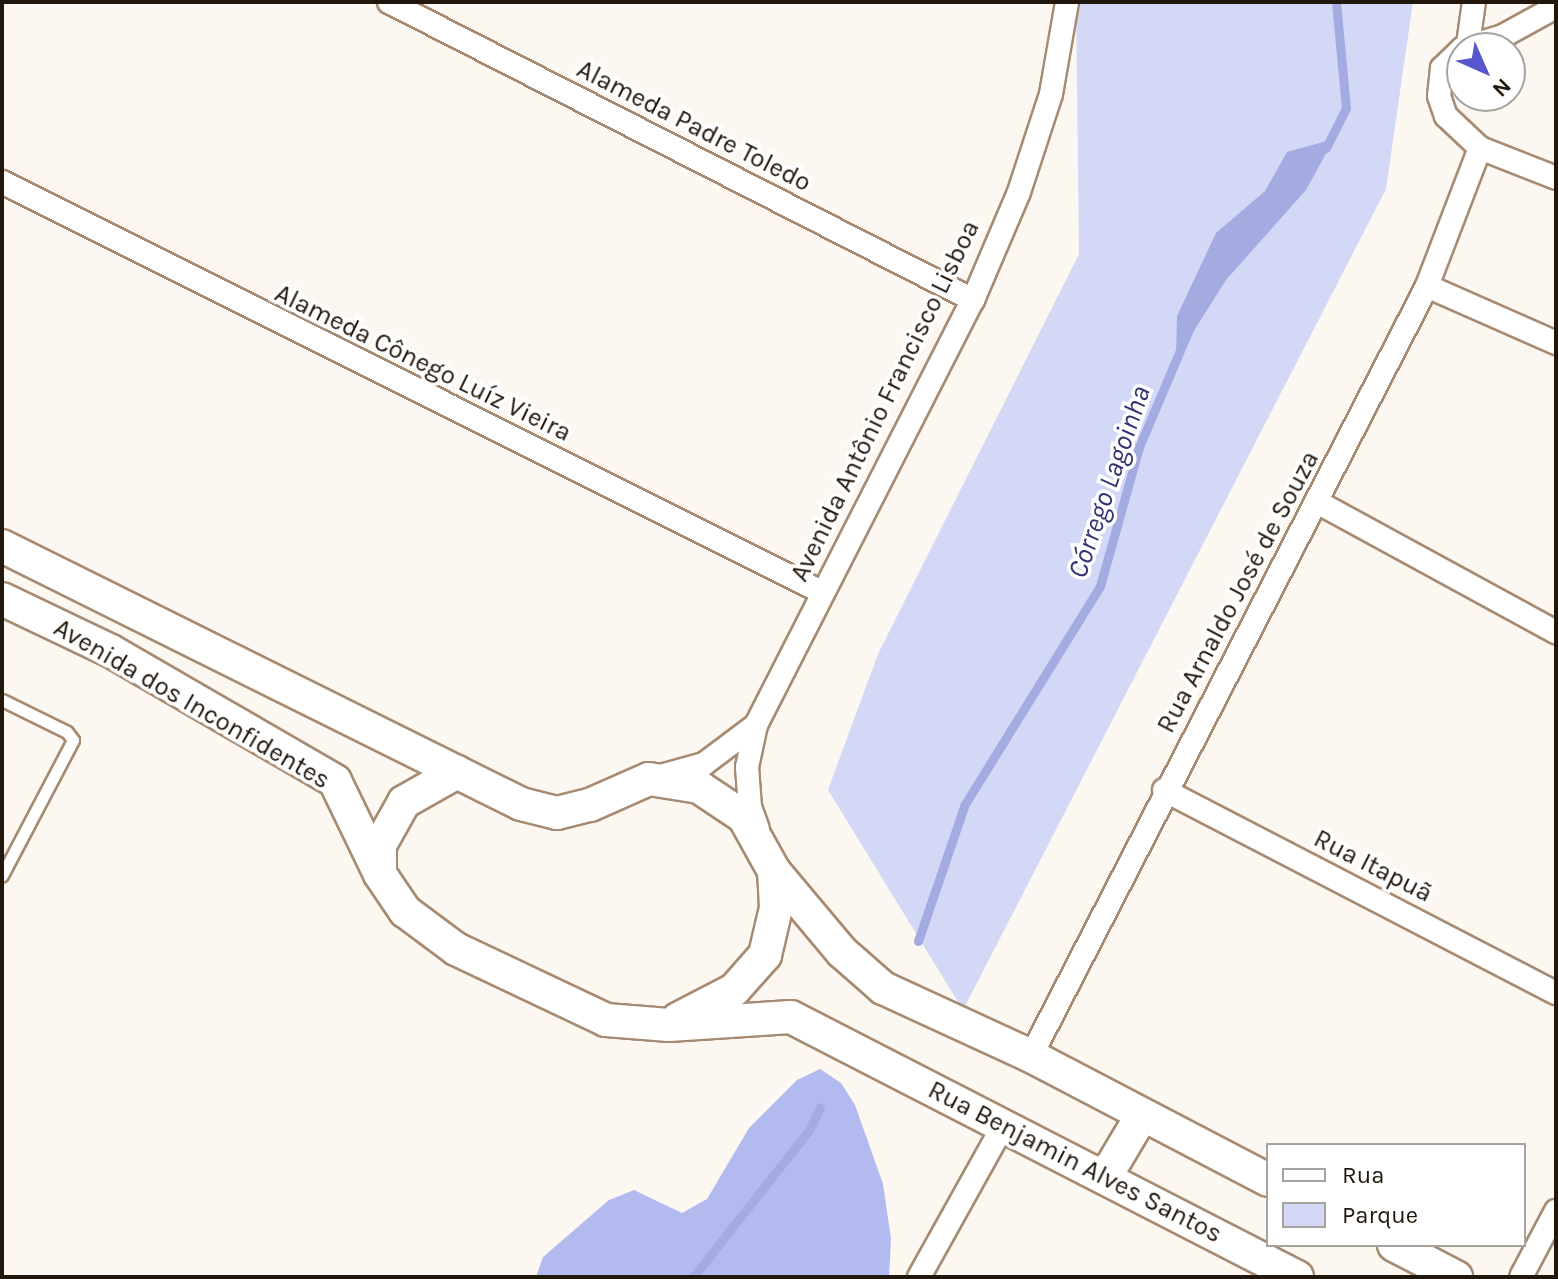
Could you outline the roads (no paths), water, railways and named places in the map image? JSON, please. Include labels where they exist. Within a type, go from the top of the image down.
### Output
[{"type":"main road","name":"Avenida dos Inconfidentes","points":[[2,546],[521,804],[557,813],[590,805],[649,779]]},
{"type":"main road","name":"Avenida dos Inconfidentes","points":[[2,599],[111,651],[335,781],[380,874],[405,911],[456,949],[606,1020],[669,1025],[791,1017],[866,1054]]},
{"type":"main road","points":[[111,651],[146,618]]},
{"type":"main road","points":[[380,874],[380,845],[404,802],[457,772]]},
{"type":"main road","points":[[649,779],[699,787],[744,817],[774,871],[842,952],[883,988],[1031,1056],[1266,1179]]},
{"type":"main road","points":[[669,1025],[734,990],[765,955],[776,908],[774,871]]},
{"type":"main road","name":"Rua Benjamin Alves Santos","points":[[866,1054],[1297,1277]]},
{"type":"main road","points":[[1101,1176],[1110,1169],[1142,1115]]},
{"type":"main road","points":[[1398,1247],[1456,1277]]},
{"type":"street","name":"Alameda Padre Toledo","points":[[389,2],[973,300]]},
{"type":"street","name":"Avenida Antônio Francisco Lisboa","points":[[756,725],[973,300],[1019,192],[1051,94],[1067,2]]},
{"type":"street","points":[[1467,32],[1474,2]]},
{"type":"street","points":[[1510,32],[1556,7]]},
{"type":"street","points":[[1446,64],[1442,68],[1439,96],[1446,116],[1480,148],[1556,178]]},
{"type":"street","name":"Rua Arnaldo José de Souza","points":[[1031,1056],[1164,790],[1319,503],[1427,286],[1480,148]]},
{"type":"street","name":"Alameda Cônego Luíz Vieira","points":[[2,182],[822,592]]},
{"type":"street","points":[[1427,286],[1556,343]]},
{"type":"street","points":[[1319,503],[1556,632]]},
{"type":"street","points":[[756,725],[747,767],[750,807],[774,871]]},
{"type":"street","name":"Avenida dos Inconfidentes","points":[[649,779],[704,764],[756,725]]},
{"type":"street","name":"Rua Itapuã","points":[[1164,790],[1556,993]]},
{"type":"street","points":[[919,1277],[1003,1126]]},
{"type":"street","points":[[1521,1277],[1556,1211]]},
{"type":"lane","points":[[2,700],[67,732],[73,740],[2,875]]},
{"type":"waterway","name":"Córrego Lagoinha","points":[[1326,148],[1346,108],[1336,2]]},
{"type":"waterway","name":"Córrego Lagoinha","points":[[918,941],[965,804],[1100,586],[1139,447],[1190,327]]},
{"type":"waterway","name":"Córrego Lagoinha","points":[[693,1277],[809,1130],[820,1107]]}]
